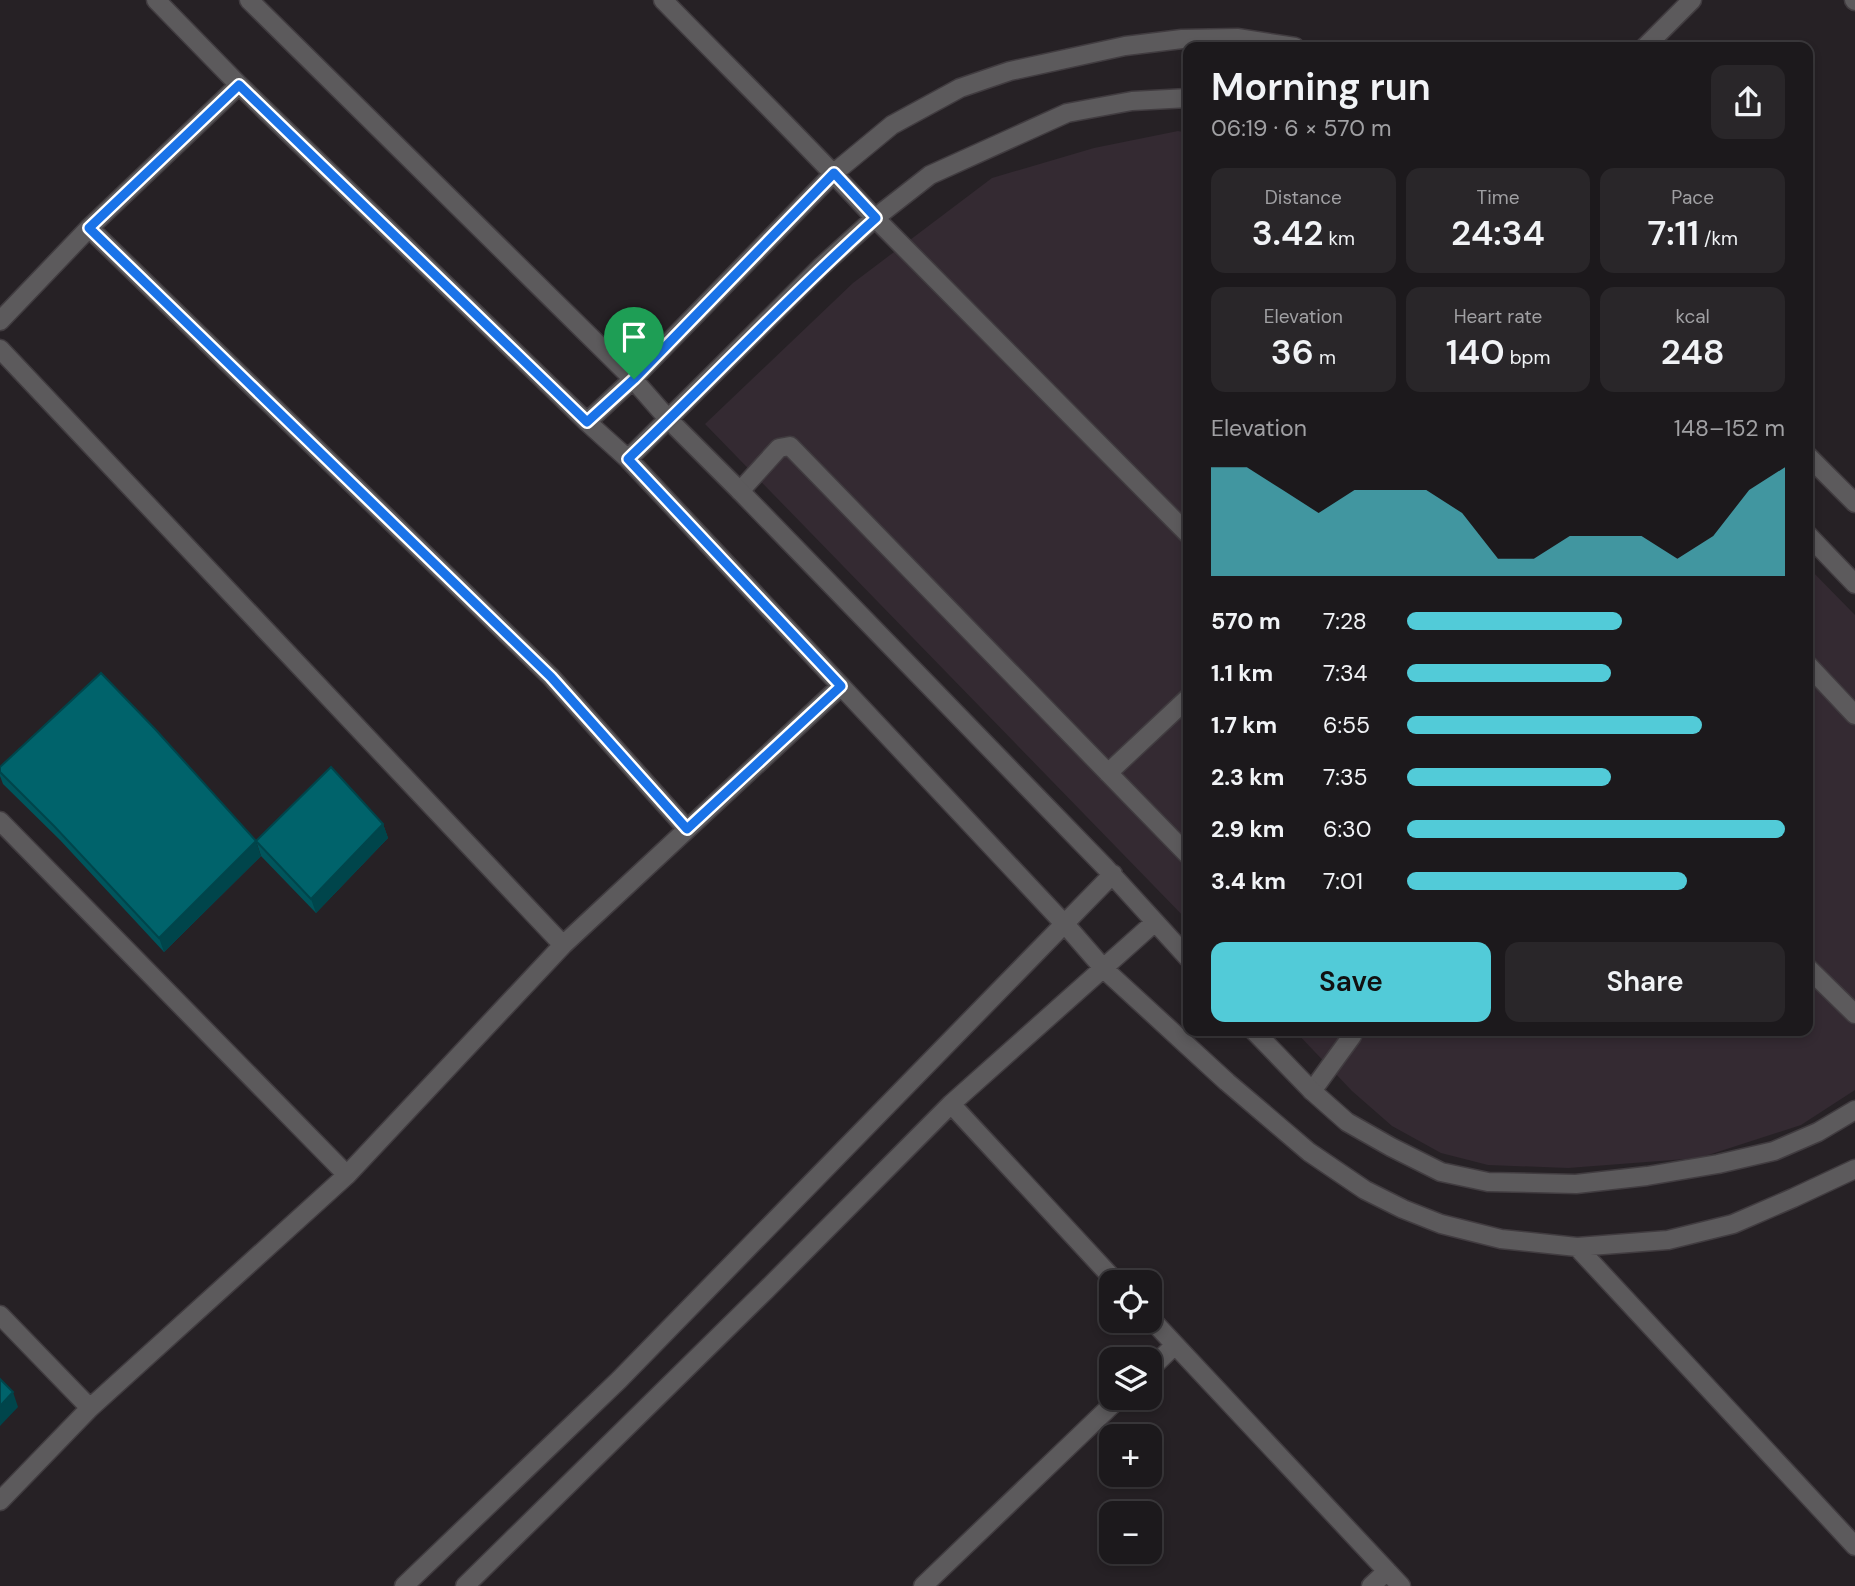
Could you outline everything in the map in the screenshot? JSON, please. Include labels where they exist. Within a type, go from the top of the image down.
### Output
[{"type":"street","points":[[156,0],[239,85],[628,459],[1104,969],[1227,1082],[1309,1152],[1365,1190],[1441,1224],[1501,1239],[1577,1247],[1668,1240],[1732,1224],[1855,1169]]},
{"type":"street","points":[[249,0],[634,379],[669,420],[1113,874],[1183,953]]},
{"type":"street","points":[[663,0],[1183,529]]},
{"type":"street","points":[[1650,42],[1692,0]]},
{"type":"street","points":[[587,422],[634,379],[834,173],[892,125],[960,88],[1010,71],[1125,46],[1182,39],[1237,38],[1263,42]]},
{"type":"street","points":[[0,321],[89,228],[239,85]]},
{"type":"street","points":[[628,459],[822,266],[930,175],[1067,113],[1132,101],[1183,98]]},
{"type":"street","points":[[89,228],[551,677],[687,829]]},
{"type":"street","points":[[0,349],[563,946]]},
{"type":"street","points":[[740,491],[779,448],[789,446],[1183,850]]},
{"type":"street","points":[[1813,461],[1855,503]]},
{"type":"street","points":[[1813,540],[1855,584]]},
{"type":"street","points":[[1813,671],[1855,715]]},
{"type":"street","points":[[0,1501],[90,1408],[347,1175],[563,946],[841,686]]},
{"type":"street","points":[[1108,773],[1183,703]]},
{"type":"street","points":[[0,821],[347,1175]]},
{"type":"street","points":[[404,1586],[619,1380],[1113,874]]},
{"type":"street","points":[[465,1586],[951,1104],[1154,922]]},
{"type":"street","points":[[1813,973],[1855,1014]]},
{"type":"street","points":[[1259,1036],[1312,1091],[1347,1122],[1441,1172],[1488,1182],[1576,1184],[1718,1164],[1774,1151],[1818,1132],[1855,1110]]},
{"type":"street","points":[[1312,1091],[1352,1036]]},
{"type":"street","points":[[951,1104],[1106,1270]]},
{"type":"street","points":[[1577,1247],[1855,1546]]},
{"type":"street","points":[[0,1315],[90,1408]]},
{"type":"street","points":[[1162,1331],[1401,1586]]},
{"type":"street","points":[[1162,1357],[1175,1345]]},
{"type":"street","points":[[923,1586],[1106,1410]]},
{"type":"street","points":[[1371,1586],[1387,1571]]},
{"type":"shaded area","points":[[1183,132],[1183,916],[705,424],[853,283],[992,178],[1094,148]]},
{"type":"shaded area","points":[[1813,572],[1855,615],[1855,1090],[1801,1125],[1699,1158],[1568,1168],[1488,1165],[1441,1153],[1392,1126],[1352,1091],[1300,1036],[1813,1036]]},
{"type":"building","points":[[101,673],[256,841],[159,938],[0,772],[0,767]]},
{"type":"building","points":[[331,767],[383,824],[311,899],[256,841]]},
{"type":"building","points":[[0,1379],[13,1392],[0,1406]]},
{"type":"route","points":[[239,85],[587,422],[634,379],[834,173],[876,218],[822,266],[628,459],[841,686],[687,829],[551,677],[89,228],[239,85]]}]
